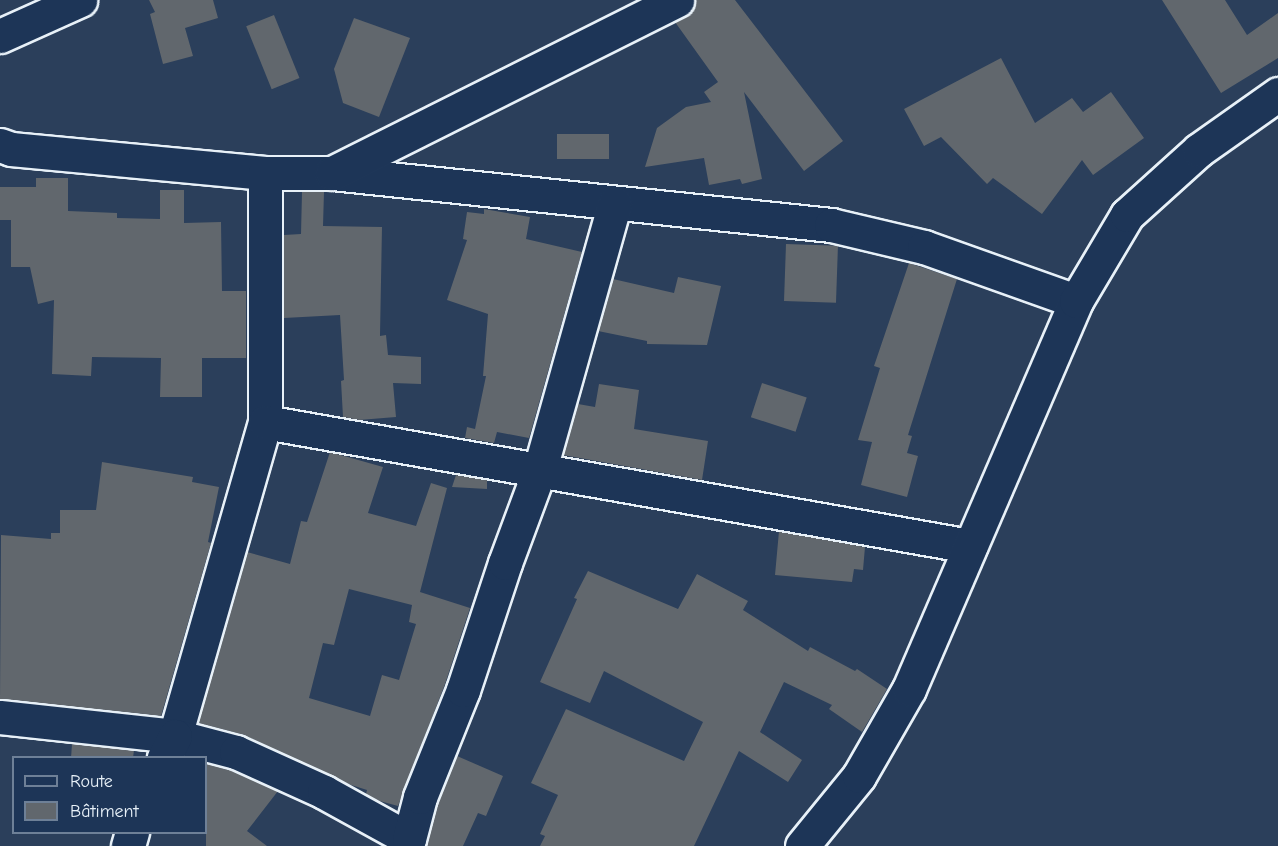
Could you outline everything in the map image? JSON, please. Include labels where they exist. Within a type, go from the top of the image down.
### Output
[{"type":"street","points":[[0,36],[80,0]]},
{"type":"street","points":[[332,173],[677,0]]},
{"type":"street","points":[[802,846],[859,776],[909,689],[1076,301],[1127,215],[1199,150],[1278,94]]},
{"type":"street","points":[[0,146],[265,173],[332,173],[831,225],[924,247],[1076,301]]},
{"type":"street","points":[[170,747],[265,422],[265,173]]},
{"type":"street","points":[[0,717],[170,747],[236,752],[324,792],[415,842],[420,797],[462,690],[504,563],[540,469],[615,203]]},
{"type":"street","points":[[265,422],[970,546]]},
{"type":"building","points":[[149,0],[213,0],[218,18],[185,28],[193,56],[163,64],[150,14],[155,12]]},
{"type":"building","points":[[696,0],[735,0],[843,141],[804,171],[744,92],[762,179],[742,184],[740,179],[709,185],[704,158],[645,167],[657,128],[686,107],[711,102],[704,92],[718,82],[675,22],[692,11]]},
{"type":"building","points":[[1162,0],[1225,0],[1247,35],[1278,13],[1278,58],[1221,93]]},
{"type":"building","points":[[274,15],[299,78],[272,89],[246,26]]},
{"type":"building","points":[[354,18],[410,38],[379,117],[343,103],[334,69]]},
{"type":"building","points":[[1001,58],[1035,123],[1072,98],[1083,112],[1111,92],[1144,138],[1093,175],[1082,160],[1042,214],[993,178],[987,184],[941,137],[924,146],[904,109]]},
{"type":"building","points":[[557,134],[609,134],[609,159],[557,159]]},
{"type":"building","points":[[36,178],[68,178],[68,211],[117,213],[117,218],[160,219],[160,190],[184,190],[184,223],[221,222],[222,291],[246,291],[246,358],[202,358],[202,397],[160,397],[161,358],[92,357],[91,376],[52,374],[54,300],[38,304],[30,267],[11,267],[11,220],[0,220],[0,187],[36,187]]},
{"type":"building","points":[[302,192],[324,192],[323,226],[382,227],[380,336],[386,335],[388,355],[421,357],[421,384],[393,383],[396,417],[359,420],[343,417],[341,381],[344,380],[340,315],[284,318],[284,235],[301,234]]},
{"type":"building","points":[[484,209],[530,217],[526,239],[582,252],[529,438],[497,432],[494,443],[465,438],[467,427],[475,429],[486,376],[483,376],[488,314],[447,300],[467,240],[463,239],[467,212],[484,214]]},
{"type":"building","points":[[786,244],[838,246],[836,303],[784,301]]},
{"type":"building","points":[[909,263],[957,279],[908,435],[912,436],[907,453],[918,456],[907,497],[861,485],[872,442],[858,440],[880,368],[874,366]]},
{"type":"building","points":[[678,277],[721,286],[707,345],[647,344],[647,341],[598,331],[613,279],[674,293]]},
{"type":"building","points":[[762,383],[807,398],[796,432],[751,417]]},
{"type":"building","points":[[599,384],[639,390],[634,429],[708,441],[702,480],[563,455],[578,404],[595,407]]},
{"type":"building","points":[[330,452],[383,467],[368,513],[416,526],[431,483],[447,488],[420,592],[470,608],[445,684],[398,806],[376,800],[366,794],[367,790],[348,784],[244,735],[198,723],[247,552],[290,564],[301,521],[307,522]],"holes":[[[349,589],[412,605],[409,622],[416,624],[399,680],[382,675],[370,716],[309,698],[323,643],[334,645]]]},
{"type":"building","points":[[102,462],[193,477],[192,482],[219,487],[208,542],[211,543],[161,716],[0,699],[1,535],[51,539],[51,533],[60,533],[60,510],[96,510]]},
{"type":"building","points":[[456,475],[487,480],[487,489],[452,487]]},
{"type":"building","points":[[779,531],[865,547],[863,570],[854,569],[852,582],[775,575]]},
{"type":"building","points":[[588,571],[678,609],[697,574],[748,601],[743,610],[808,651],[810,647],[855,671],[857,669],[887,689],[862,732],[829,709],[832,705],[784,682],[760,732],[802,760],[788,782],[739,751],[694,846],[540,846],[545,836],[540,834],[558,795],[531,783],[566,709],[684,761],[703,722],[604,671],[590,703],[540,682],[577,599],[574,598]]},
{"type":"building","points":[[72,744],[134,750],[133,756],[71,756]]},
{"type":"building","points":[[457,756],[503,776],[486,816],[478,813],[463,846],[426,846],[438,803]]},
{"type":"building","points":[[207,763],[230,770],[278,791],[247,831],[267,846],[206,846]]}]
